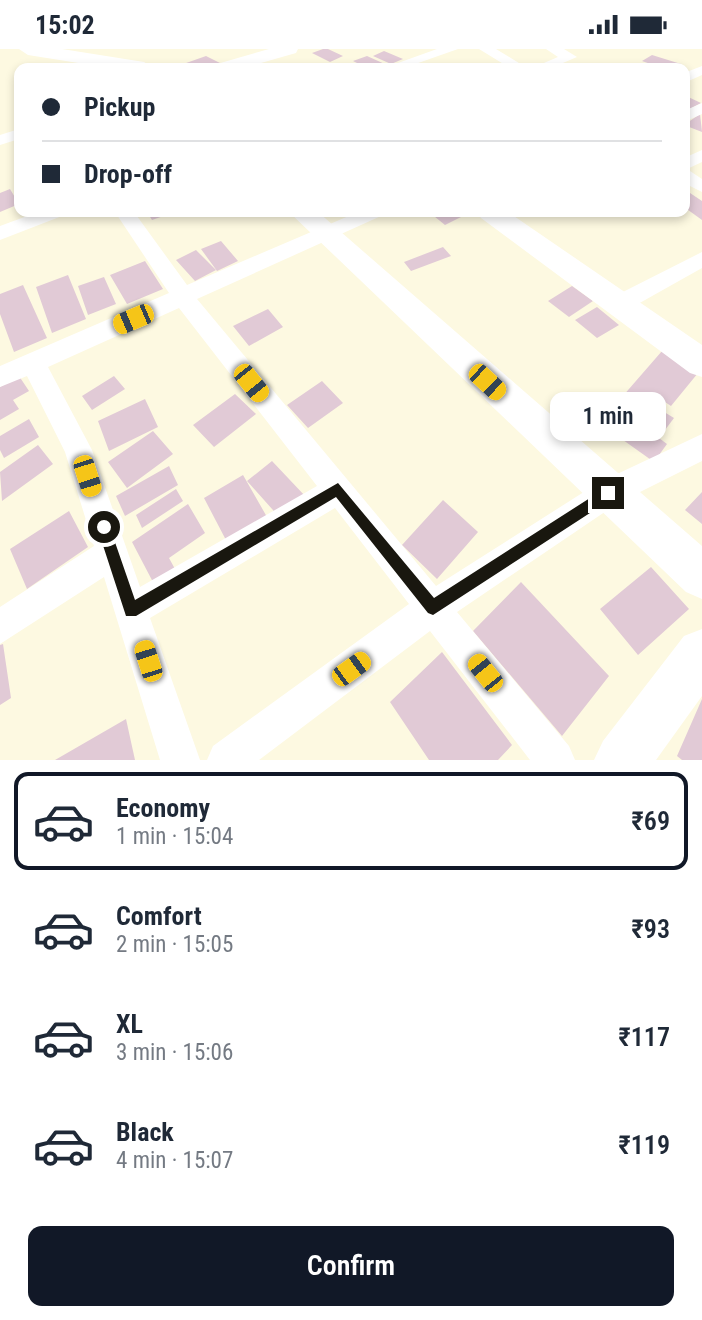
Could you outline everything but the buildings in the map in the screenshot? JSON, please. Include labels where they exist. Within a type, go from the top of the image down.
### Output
[{"type":"street","points":[[28,49],[74,52],[122,63]]},
{"type":"street","points":[[237,63],[265,52],[289,49]]},
{"type":"street","points":[[407,63],[451,49]]},
{"type":"street","points":[[486,49],[511,63]]},
{"type":"street","points":[[553,49],[570,57],[553,63]]},
{"type":"street","points":[[265,52],[282,63]]},
{"type":"street","points":[[0,233],[42,217]]},
{"type":"street","points":[[127,217],[183,297],[555,760]]},
{"type":"street","points":[[0,377],[183,297],[314,223],[347,217]]},
{"type":"street","points":[[497,217],[702,363]]},
{"type":"street","points":[[314,223],[702,576]]},
{"type":"street","points":[[621,303],[702,260]]},
{"type":"street","points":[[33,362],[78,450],[180,760]]},
{"type":"street","points":[[227,760],[433,608],[608,493],[702,447]]},
{"type":"street","points":[[131,611],[338,489]]},
{"type":"street","points":[[0,627],[112,553]]},
{"type":"street","points":[[623,759],[702,654]]},
{"type":"route","points":[[104,527],[131,611],[338,489],[433,608],[608,493]]}]
